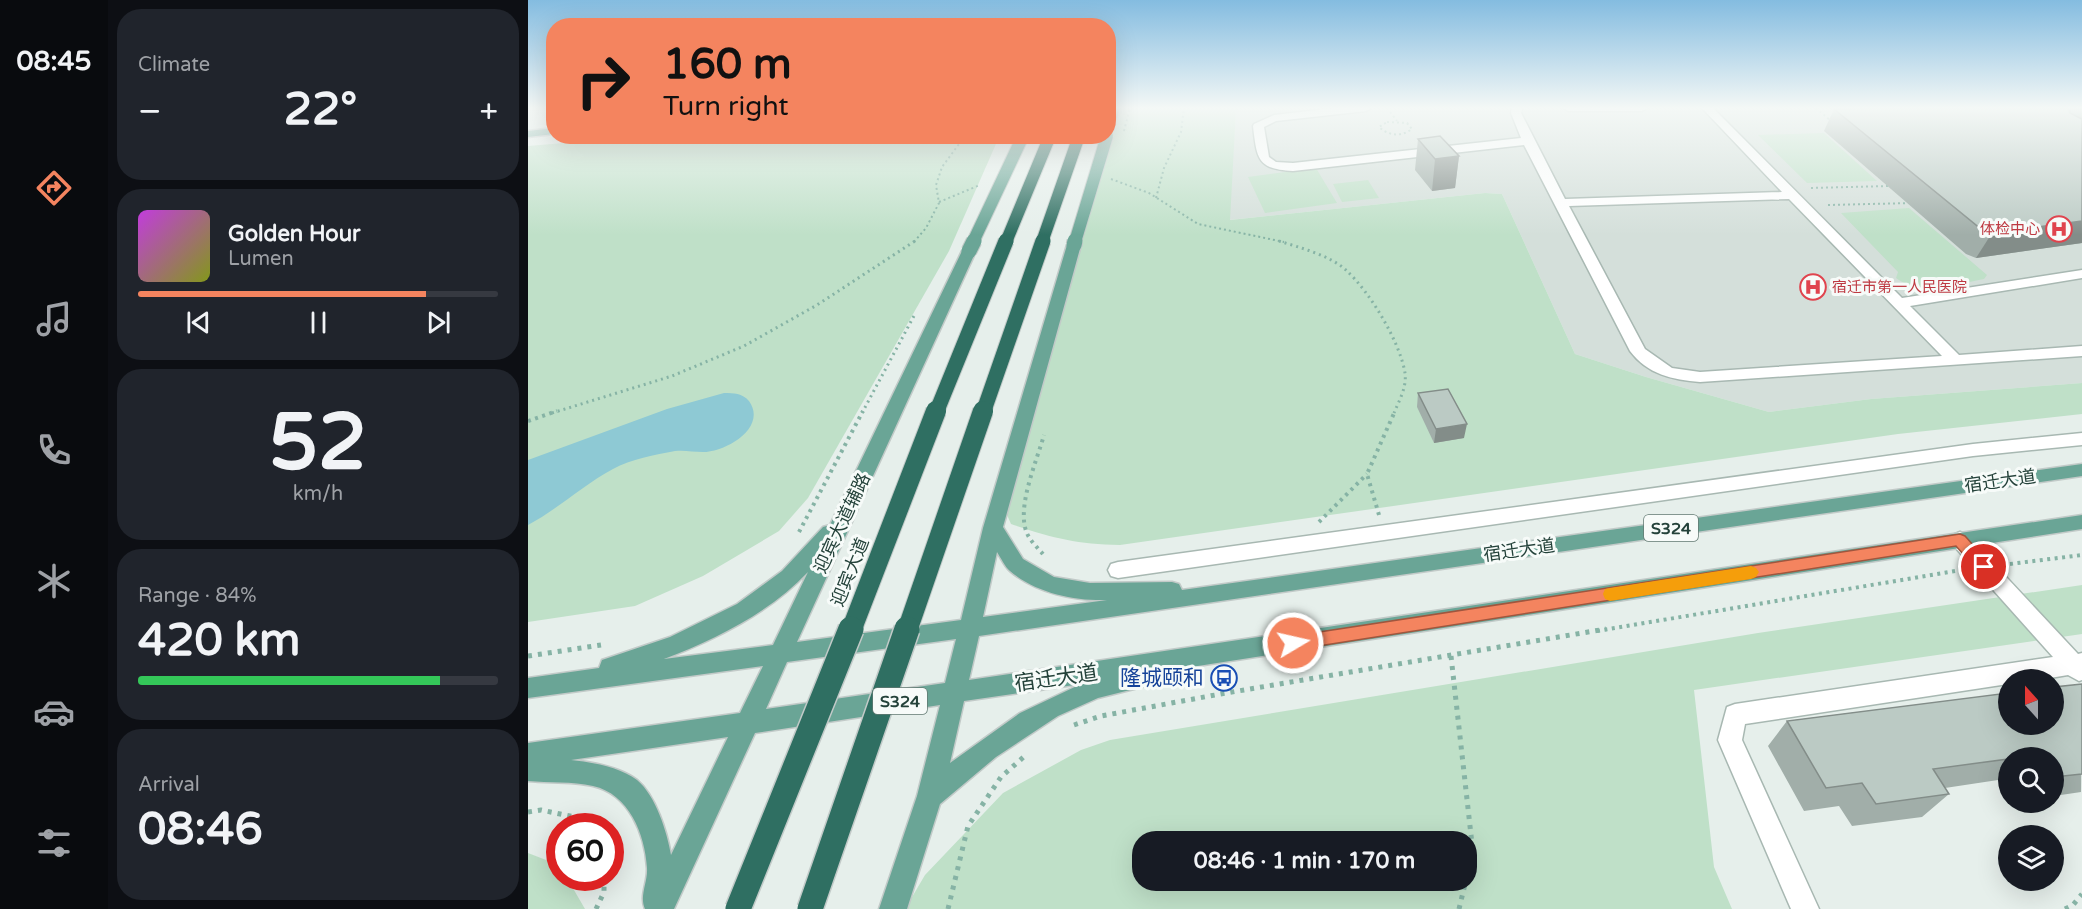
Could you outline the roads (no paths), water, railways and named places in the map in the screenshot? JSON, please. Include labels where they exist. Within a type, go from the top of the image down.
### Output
[{"type":"highway","name":"迎宾大道","points":[[738,909],[835,671],[951,374],[1044,150]]},
{"type":"highway","points":[[810,909],[1074,150]]},
{"type":"main road","name":"迎宾大道辅路","points":[[660,909],[1016,150]]},
{"type":"main road","points":[[893,909],[930,796],[993,528],[1103,150]]},
{"type":"main road","name":"宿迁大道","points":[[528,687],[1260,588],[2082,470]]},
{"type":"main road","points":[[528,687],[630,662],[685,640],[738,614],[783,583],[807,560],[847,512]]},
{"type":"main road","name":"宿迁大道","points":[[528,755],[1271,646],[2082,522]]},
{"type":"main road","points":[[993,528],[1016,565],[1049,584],[1090,592],[1260,588]]},
{"type":"main road","points":[[930,796],[977,756],[1042,713],[1094,689],[1271,646]]},
{"type":"main road","points":[[528,769],[595,774],[628,789],[647,815],[656,844],[661,870],[655,909]]},
{"type":"lane","points":[[1262,150],[1264,160],[1277,167],[1443,150]]},
{"type":"lane","points":[[1533,150],[1638,351],[1659,370],[1671,374],[1701,377],[2082,351]]},
{"type":"lane","points":[[1748,150],[1954,359]]},
{"type":"lane","points":[[1560,202],[1789,192]]},
{"type":"lane","points":[[1898,303],[2082,274]]},
{"type":"lane","points":[[1118,570],[1973,450],[2082,439]]},
{"type":"lane","points":[[1960,540],[2079,667]]},
{"type":"lane","points":[[1805,909],[1730,740],[1735,715],[2079,667]]},
{"type":"water","points":[[724,393],[744,396],[753,411],[753,420],[749,429],[741,437],[712,451],[675,451],[627,463],[602,475],[528,525],[528,460],[667,409]]},
{"type":"place","name":"体检中心","points":[[2059,229]]},
{"type":"place","name":"宿迁市第一人民医院","points":[[1813,287]]},
{"type":"place","name":"隆城颐和","points":[[1224,678]]}]
